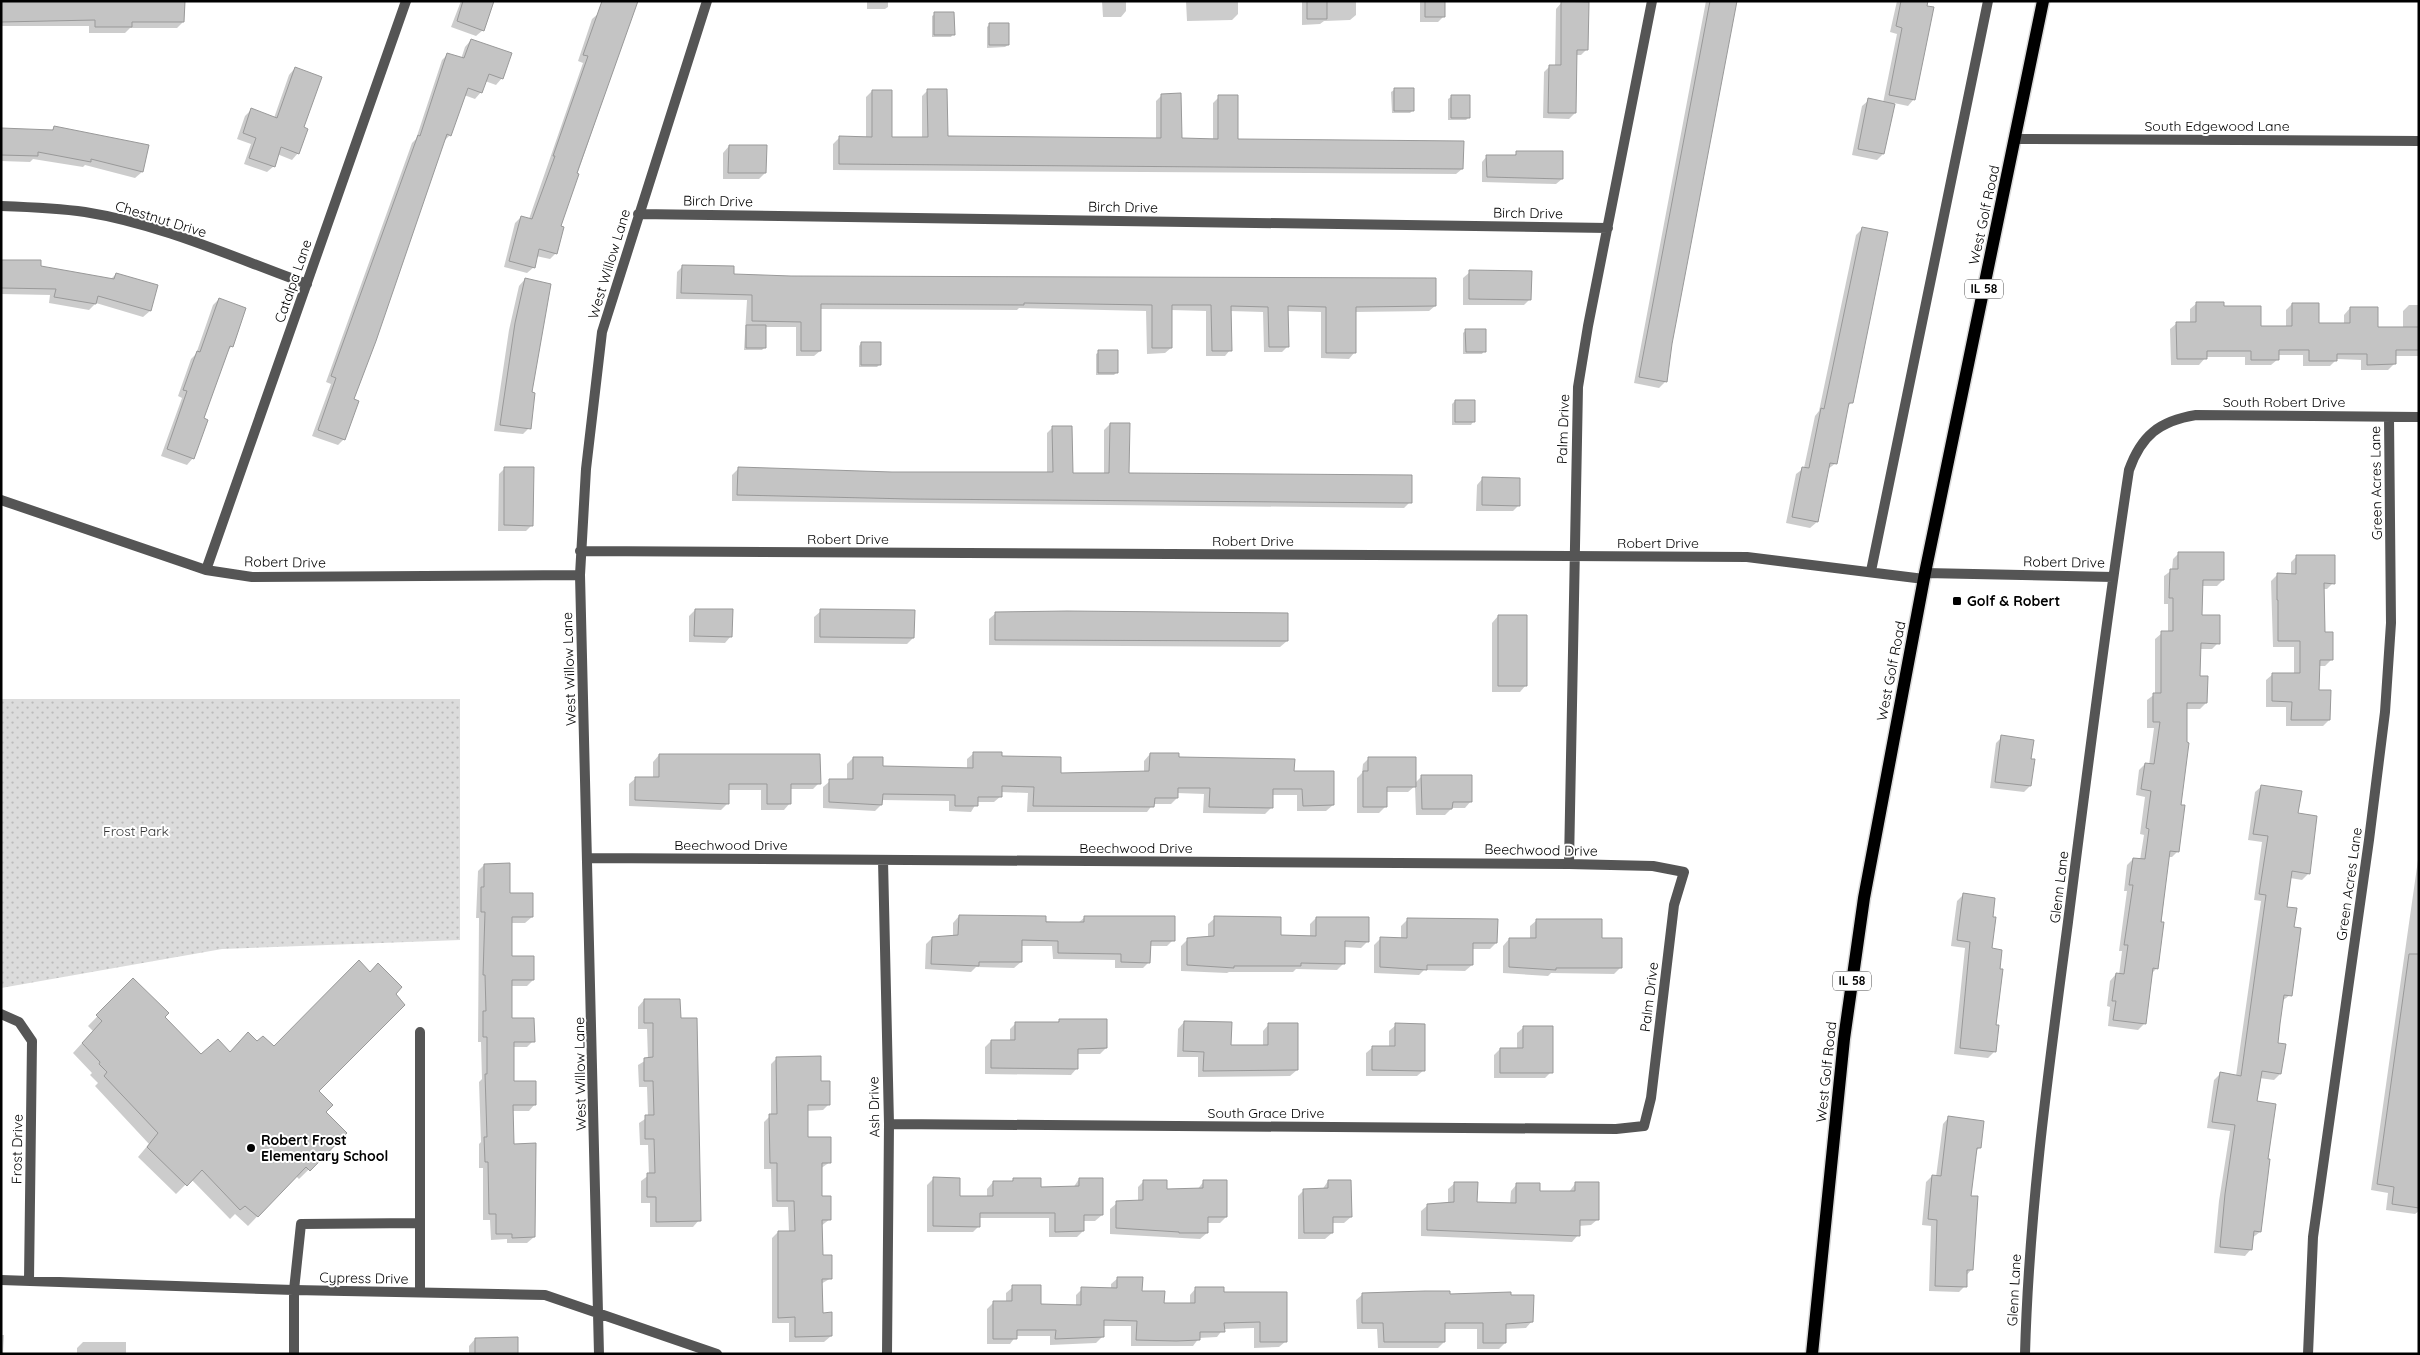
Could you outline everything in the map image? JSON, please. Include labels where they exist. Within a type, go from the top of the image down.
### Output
[{"type":"main road","name":"West Golf Road","points":[[1812,1354],[1844,1039],[1860,926],[1924,576],[2043,1]]},
{"type":"street","name":"Catalpa Lane","points":[[206,570],[406,1]]},
{"type":"street","name":"West Willow Lane","points":[[599,1354],[580,575],[586,468],[602,332],[707,1]]},
{"type":"street","name":"Palm Drive","points":[[1569,864],[1578,387],[1588,326],[1652,1]]},
{"type":"street","points":[[1871,571],[1988,1]]},
{"type":"street","name":"South Edgewood Lane","points":[[2015,138],[2419,141]]},
{"type":"street","name":"Chestnut Drive","points":[[1,206],[86,212],[155,229],[307,284]]},
{"type":"street","name":"Birch Drive","points":[[638,214],[1608,228]]},
{"type":"street","name":"South Robert Drive","points":[[2152,432],[2169,422],[2196,415],[2419,417]]},
{"type":"street","name":"Green Acres Lane","points":[[2308,1354],[2312,1237],[2369,840],[2385,712],[2391,623],[2388,417]]},
{"type":"street","name":"Glenn Lane","points":[[2025,1354],[2030,1238],[2039,1152],[2113,577],[2129,470],[2139,447],[2152,432]]},
{"type":"street","name":"Robert Drive","points":[[1,500],[206,570],[252,578],[580,575]]},
{"type":"street","name":"Robert Drive","points":[[580,551],[1747,557],[1924,576],[2113,577]]},
{"type":"street","name":"Beechwood Drive","points":[[588,858],[1569,864],[1653,866],[1684,872]]},
{"type":"street","name":"Ash Drive","points":[[884,860],[889,1124],[887,1354]]},
{"type":"street","name":"Palm Drive","points":[[1644,1126],[1651,1098],[1674,905],[1684,872]]},
{"type":"street","name":"Frost Drive","points":[[1,1014],[19,1022],[32,1041],[29,1280]]},
{"type":"street","points":[[420,1032],[420,1292]]},
{"type":"street","name":"South Grace Drive","points":[[889,1124],[1616,1130],[1644,1126]]},
{"type":"street","points":[[294,1354],[294,1290],[301,1224],[420,1223]]},
{"type":"street","name":"Cypress Drive","points":[[1,1280],[294,1290],[545,1295],[717,1354]]},
{"type":"green space","name":"Frost Park","points":[[1,699],[460,699],[460,940],[222,949],[1,988]]},
{"type":"building","points":[[1,1],[185,1],[184,22],[132,22],[132,27],[95,27],[95,20],[1,22]]},
{"type":"building","points":[[463,1],[494,1],[484,31],[457,21]]},
{"type":"building","points":[[602,1],[638,1],[577,173],[579,174],[561,226],[564,227],[557,254],[539,249],[535,268],[509,261],[521,216],[532,219],[555,156],[553,156],[588,56],[583,55]]},
{"type":"building","points":[[1307,1],[1327,1],[1327,19],[1307,19]]},
{"type":"building","points":[[1425,1],[1445,1],[1445,17],[1425,17]]},
{"type":"building","points":[[1561,1],[1589,2],[1588,50],[1577,50],[1576,113],[1548,113],[1549,65],[1561,65]]},
{"type":"building","points":[[1710,1],[1737,1],[1672,344],[1667,382],[1639,377]]},
{"type":"building","points":[[1901,1],[1928,1],[1927,6],[1934,7],[1915,100],[1889,95],[1902,28],[1896,26]]},
{"type":"building","points":[[934,12],[954,12],[955,35],[934,35]]},
{"type":"building","points":[[989,23],[1009,23],[1009,45],[989,45]]},
{"type":"building","points":[[471,39],[512,53],[503,79],[489,74],[482,93],[468,88],[451,136],[447,134],[376,341],[354,399],[359,401],[345,440],[318,430],[336,378],[331,376],[418,135],[420,136],[447,53],[464,58]]},
{"type":"building","points":[[295,67],[322,77],[304,127],[308,129],[299,154],[281,147],[275,167],[249,158],[256,138],[243,133],[251,108],[277,118]]},
{"type":"building","points":[[1394,88],[1414,88],[1414,111],[1394,111]]},
{"type":"building","points":[[927,89],[947,89],[948,136],[1161,138],[1161,94],[1181,93],[1182,138],[1218,139],[1218,95],[1238,95],[1238,139],[1464,141],[1463,169],[839,164],[839,136],[872,137],[872,90],[892,90],[892,137],[928,137]]},
{"type":"building","points":[[1451,95],[1470,95],[1470,118],[1451,118]]},
{"type":"building","points":[[1868,98],[1895,104],[1884,154],[1858,149]]},
{"type":"building","points":[[54,126],[149,145],[143,172],[91,159],[91,162],[38,152],[38,156],[1,155],[1,128],[53,130]]},
{"type":"building","points":[[729,145],[767,145],[766,173],[728,173]]},
{"type":"building","points":[[1516,151],[1563,151],[1563,179],[1487,177],[1486,155],[1516,155]]},
{"type":"building","points":[[1862,227],[1888,232],[1853,403],[1849,403],[1837,464],[1830,463],[1818,522],[1792,517],[1802,467],[1809,468],[1821,408],[1824,409]]},
{"type":"building","points":[[1,260],[41,260],[41,266],[114,279],[116,273],[158,285],[151,311],[98,296],[96,304],[54,297],[56,289],[1,288]]},
{"type":"building","points":[[682,265],[734,266],[734,274],[791,276],[1436,278],[1436,306],[1356,307],[1356,353],[1326,353],[1326,307],[1288,306],[1289,347],[1269,347],[1268,307],[1231,306],[1232,351],[1212,351],[1211,305],[1172,305],[1172,348],[1152,348],[1152,305],[1024,303],[1024,305],[821,304],[821,351],[801,351],[801,322],[752,321],[752,295],[681,293]]},
{"type":"building","points":[[1469,270],[1532,271],[1531,300],[1469,299]]},
{"type":"building","points":[[525,278],[551,284],[532,392],[535,393],[531,429],[500,425],[515,323]]},
{"type":"building","points":[[219,298],[246,308],[233,347],[230,346],[204,418],[208,420],[194,459],[167,449],[187,391],[183,390],[197,351],[200,352]]},
{"type":"building","points":[[2196,302],[2224,302],[2224,306],[2261,306],[2261,326],[2292,326],[2292,303],[2319,303],[2319,323],[2350,323],[2350,307],[2378,307],[2378,327],[2419,327],[2419,350],[2396,350],[2396,364],[2367,365],[2367,354],[2337,354],[2337,361],[2309,361],[2309,350],[2279,350],[2279,360],[2251,360],[2251,351],[2207,351],[2207,359],[2177,359],[2176,322],[2196,322]]},
{"type":"building","points":[[746,325],[766,325],[766,348],[746,348]]},
{"type":"building","points":[[1465,329],[1486,329],[1486,352],[1466,352]]},
{"type":"building","points":[[861,342],[881,342],[881,365],[861,365]]},
{"type":"building","points":[[1098,350],[1118,350],[1118,373],[1098,373]]},
{"type":"building","points":[[1455,400],[1475,400],[1475,422],[1455,422]]},
{"type":"building","points":[[1110,423],[1130,423],[1129,473],[1412,475],[1412,503],[911,499],[737,495],[738,467],[892,472],[1053,472],[1052,426],[1072,426],[1073,473],[1109,473]]},
{"type":"building","points":[[504,467],[534,467],[533,526],[504,525]]},
{"type":"building","points":[[1482,477],[1520,478],[1520,506],[1482,505]]},
{"type":"building","points":[[2178,552],[2224,552],[2224,580],[2203,580],[2202,615],[2220,615],[2220,644],[2201,643],[2200,676],[2208,676],[2207,703],[2187,703],[2187,742],[2189,743],[2181,805],[2185,805],[2179,852],[2170,851],[2161,922],[2164,922],[2158,969],[2153,968],[2146,1024],[2113,1020],[2116,1001],[2112,1001],[2116,973],[2124,974],[2128,945],[2124,945],[2133,885],[2129,885],[2133,858],[2145,859],[2149,829],[2146,828],[2151,791],[2141,789],[2145,763],[2154,764],[2160,722],[2153,722],[2153,693],[2161,693],[2161,631],[2173,631],[2173,598],[2169,598],[2170,569],[2178,569]]},
{"type":"building","points":[[2296,555],[2335,555],[2335,584],[2324,583],[2325,632],[2333,632],[2333,660],[2320,660],[2319,690],[2331,690],[2330,720],[2291,720],[2292,702],[2272,701],[2272,673],[2300,673],[2300,641],[2278,641],[2277,573],[2296,574]]},
{"type":"building","points":[[695,609],[733,609],[732,637],[694,636]]},
{"type":"building","points":[[820,609],[915,610],[914,638],[820,637]]},
{"type":"building","points":[[995,612],[1288,613],[1288,641],[995,640]]},
{"type":"building","points":[[1498,615],[1527,615],[1527,686],[1498,686]]},
{"type":"building","points":[[2001,735],[2034,740],[2031,759],[2035,759],[2031,786],[1995,782]]},
{"type":"building","points":[[973,752],[1002,752],[1002,756],[1061,757],[1061,773],[1149,771],[1150,753],[1179,753],[1179,757],[1295,759],[1294,771],[1334,771],[1334,805],[1303,806],[1302,789],[1273,789],[1273,808],[1209,807],[1210,788],[1178,788],[1178,798],[1155,798],[1154,807],[1033,806],[1034,787],[1002,786],[1002,797],[978,797],[978,806],[955,806],[955,795],[883,794],[882,805],[829,802],[829,779],[853,779],[853,757],[883,757],[883,766],[973,768]]},
{"type":"building","points":[[659,754],[820,754],[821,784],[791,784],[791,804],[767,804],[767,784],[729,784],[729,804],[635,800],[635,777],[659,777]]},
{"type":"building","points":[[1368,757],[1416,757],[1416,787],[1387,787],[1387,807],[1363,807],[1363,771],[1368,771]]},
{"type":"building","points":[[1421,775],[1472,775],[1472,802],[1453,802],[1452,809],[1422,809]]},
{"type":"building","points":[[2261,785],[2302,791],[2298,813],[2317,816],[2310,874],[2292,871],[2287,907],[2297,908],[2294,927],[2301,928],[2292,996],[2284,995],[2280,1024],[2278,1043],[2286,1044],[2281,1074],[2262,1071],[2257,1101],[2276,1104],[2268,1159],[2270,1159],[2261,1232],[2254,1231],[2252,1250],[2220,1247],[2225,1194],[2235,1125],[2212,1122],[2220,1072],[2241,1076],[2266,895],[2259,894],[2268,836],[2253,834]]},
{"type":"building","points":[[510,863],[510,893],[533,893],[533,917],[512,917],[512,956],[534,956],[534,980],[512,980],[512,1018],[534,1018],[535,1042],[514,1042],[514,1081],[536,1081],[536,1105],[513,1105],[514,1144],[536,1143],[535,1237],[512,1238],[512,1234],[496,1234],[496,1214],[489,1214],[488,1162],[485,1162],[484,1137],[487,1137],[485,1074],[487,1074],[487,1037],[483,1037],[483,1011],[486,1011],[485,975],[483,975],[485,912],[481,912],[481,887],[484,887],[484,864]]},
{"type":"building","points":[[1963,893],[1995,898],[1993,917],[1996,917],[1992,948],[2002,950],[2000,969],[2003,969],[1996,1025],[1999,1025],[1996,1052],[1960,1048],[1970,942],[1957,940]]},
{"type":"building","points":[[959,915],[1046,916],[1046,922],[1084,922],[1084,916],[1175,916],[1175,941],[1151,941],[1150,963],[1121,962],[1121,954],[1058,953],[1058,941],[1022,940],[1022,962],[979,962],[979,966],[931,964],[932,937],[958,935]]},
{"type":"building","points":[[1214,916],[1281,917],[1281,935],[1316,936],[1316,917],[1369,917],[1369,942],[1345,941],[1345,964],[1301,963],[1301,966],[1234,966],[1234,968],[1187,965],[1187,938],[1214,936]]},
{"type":"building","points":[[1407,918],[1498,919],[1497,943],[1473,943],[1473,965],[1427,965],[1427,970],[1380,967],[1380,937],[1407,938]]},
{"type":"building","points":[[1536,919],[1602,919],[1602,938],[1622,938],[1622,968],[1556,968],[1556,970],[1509,967],[1509,938],[1536,938]]},
{"type":"building","points":[[2409,954],[2419,954],[2419,1208],[2392,1204],[2394,1187],[2377,1184]]},
{"type":"building","points":[[359,960],[370,972],[378,963],[402,987],[396,994],[405,1005],[319,1091],[333,1105],[326,1112],[347,1133],[310,1171],[306,1167],[258,1217],[245,1206],[240,1210],[202,1170],[187,1186],[147,1147],[158,1133],[104,1076],[107,1072],[82,1043],[102,1021],[96,1015],[133,978],[169,1013],[165,1017],[201,1054],[218,1039],[230,1052],[248,1032],[257,1041],[263,1036],[274,1046]]},
{"type":"building","points":[[644,999],[680,999],[681,1018],[697,1018],[701,1221],[656,1222],[656,1197],[647,1197],[647,1173],[655,1173],[654,1139],[645,1139],[645,1115],[654,1115],[653,1081],[644,1081],[644,1058],[653,1057],[653,1023],[644,1023]]},
{"type":"building","points":[[1059,1019],[1107,1019],[1107,1048],[1078,1049],[1078,1069],[991,1068],[991,1040],[1015,1040],[1015,1022],[1059,1022]]},
{"type":"building","points":[[1184,1021],[1232,1022],[1231,1045],[1268,1045],[1268,1023],[1298,1023],[1298,1070],[1203,1071],[1204,1052],[1183,1051]]},
{"type":"building","points":[[1395,1023],[1425,1024],[1425,1071],[1372,1070],[1372,1046],[1395,1046]]},
{"type":"building","points":[[1523,1026],[1553,1026],[1553,1073],[1500,1073],[1500,1048],[1523,1048]]},
{"type":"building","points":[[821,1056],[821,1081],[830,1081],[830,1105],[808,1105],[808,1137],[831,1137],[831,1163],[822,1163],[822,1196],[831,1196],[831,1220],[822,1220],[823,1255],[832,1255],[832,1279],[822,1279],[823,1313],[832,1312],[832,1336],[795,1337],[795,1317],[778,1318],[778,1231],[795,1231],[794,1201],[777,1201],[777,1163],[770,1163],[769,1114],[777,1114],[776,1057]]},
{"type":"building","points":[[1948,1116],[1984,1121],[1981,1148],[1977,1148],[1971,1196],[1978,1196],[1973,1270],[1967,1270],[1967,1287],[1935,1286],[1937,1220],[1928,1219],[1932,1175],[1941,1176]]},
{"type":"building","points":[[933,1177],[960,1178],[960,1196],[993,1196],[993,1181],[1013,1181],[1013,1178],[1041,1178],[1041,1187],[1079,1186],[1079,1178],[1103,1178],[1103,1215],[1084,1215],[1084,1231],[1055,1232],[1055,1213],[980,1213],[980,1227],[933,1226]]},
{"type":"building","points":[[1143,1180],[1167,1180],[1167,1189],[1203,1188],[1203,1180],[1227,1180],[1227,1217],[1208,1217],[1208,1233],[1179,1233],[1116,1228],[1116,1201],[1143,1200]]},
{"type":"building","points":[[1328,1180],[1351,1180],[1352,1217],[1333,1217],[1333,1233],[1304,1233],[1303,1189],[1328,1188]]},
{"type":"building","points":[[1454,1182],[1478,1182],[1477,1202],[1516,1203],[1516,1183],[1540,1183],[1540,1191],[1575,1191],[1575,1182],[1599,1182],[1599,1220],[1580,1220],[1580,1236],[1427,1230],[1427,1204],[1454,1202]]},
{"type":"building","points":[[1117,1277],[1143,1277],[1142,1291],[1165,1291],[1164,1303],[1195,1303],[1195,1287],[1224,1287],[1224,1292],[1287,1292],[1287,1342],[1260,1342],[1260,1322],[1224,1323],[1225,1332],[1200,1332],[1200,1340],[1176,1341],[1136,1340],[1137,1321],[1104,1320],[1104,1337],[1055,1339],[1056,1330],[1017,1330],[1017,1339],[993,1339],[993,1301],[1012,1301],[1012,1285],[1041,1285],[1041,1304],[1081,1305],[1081,1287],[1117,1288]]},
{"type":"building","points":[[1450,1291],[1450,1294],[1511,1292],[1511,1295],[1534,1295],[1533,1322],[1506,1324],[1506,1343],[1483,1343],[1483,1323],[1445,1323],[1445,1342],[1384,1342],[1383,1323],[1362,1323],[1362,1293]]},
{"type":"building","points":[[518,1337],[518,1354],[475,1354],[475,1338]]},
{"type":"place","name":"Golf & Robert","points":[[1957,601]]},
{"type":"place","name":"Robert Frost Elementary School","points":[[251,1148]]}]
